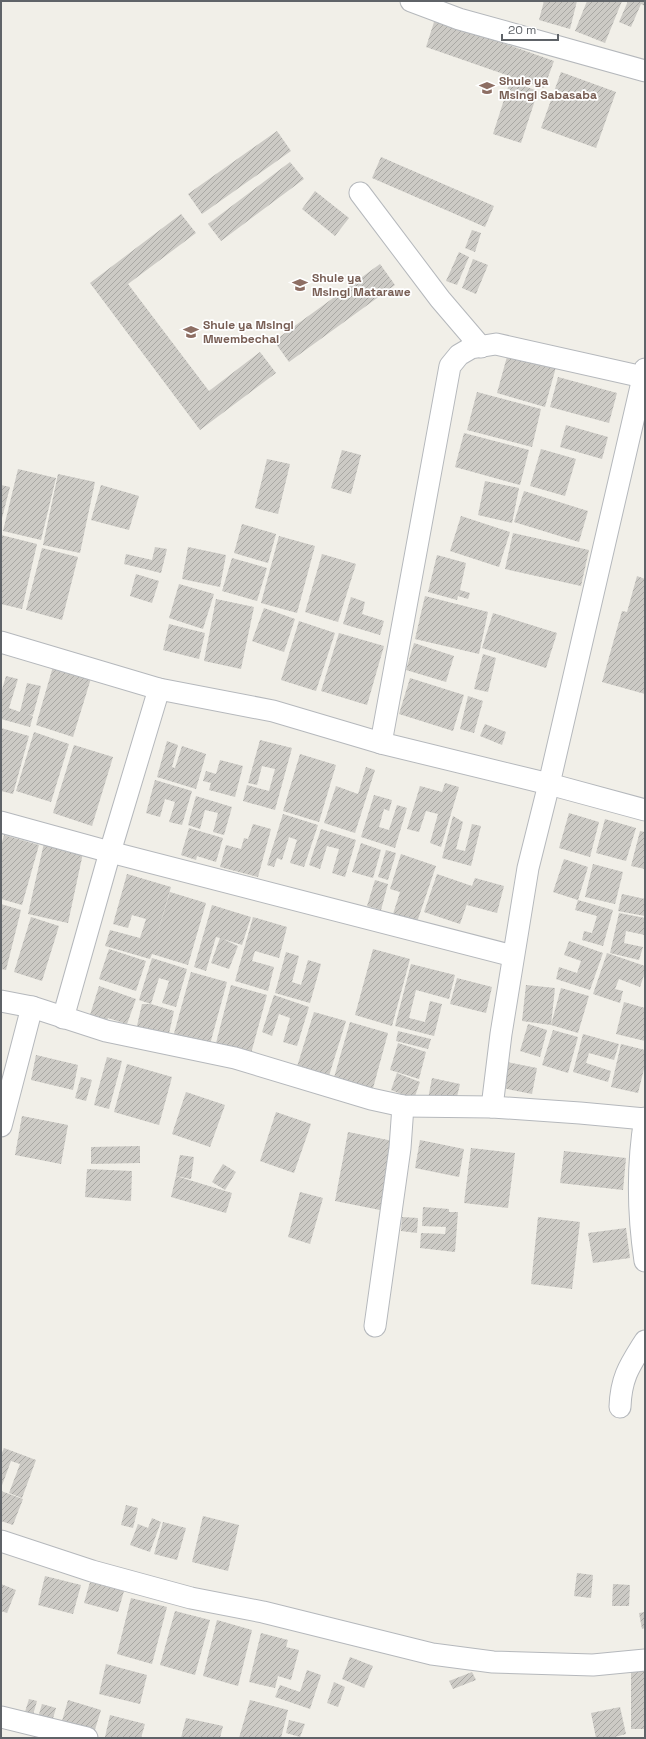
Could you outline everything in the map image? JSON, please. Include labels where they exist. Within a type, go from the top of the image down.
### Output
[{"type":"street","points":[[411,1],[459,19],[645,71]]},
{"type":"street","points":[[360,193],[397,240],[440,299],[481,346]]},
{"type":"street","points":[[381,743],[450,366],[459,355],[471,348],[496,344],[644,373],[549,784],[528,868],[501,1034],[492,1107]]},
{"type":"street","points":[[1,642],[159,689],[273,711],[381,743],[549,784],[645,810]]},
{"type":"street","points":[[63,1018],[110,852],[159,689]]},
{"type":"street","points":[[1,822],[110,852],[513,956]]},
{"type":"street","points":[[1,1002],[32,1008],[106,1031],[235,1058],[372,1099],[403,1106],[492,1107],[645,1119],[641,1144],[639,1175],[640,1231],[645,1261]]},
{"type":"street","points":[[1,1126],[32,1008]]},
{"type":"street","points":[[375,1326],[400,1148],[403,1106]]},
{"type":"street","points":[[620,1407],[620,1391],[627,1369],[645,1341]]},
{"type":"street","points":[[1,1541],[92,1571],[175,1594],[262,1612],[432,1654],[493,1662],[594,1666],[645,1660]]},
{"type":"street","points":[[1,1717],[48,1733],[87,1738]]},
{"type":"building","points":[[544,1],[577,1],[570,29],[539,20]]},
{"type":"building","points":[[587,1],[622,1],[605,43],[575,31]]},
{"type":"building","points":[[628,1],[645,1],[645,6],[641,4],[631,27],[619,22]]},
{"type":"building","points":[[435,19],[554,61],[544,88],[426,47]]},
{"type":"building","points":[[561,72],[616,92],[596,148],[541,128]]},
{"type":"building","points":[[510,81],[538,91],[521,143],[493,134]]},
{"type":"building","points":[[277,131],[291,151],[202,214],[188,194]]},
{"type":"building","points":[[381,157],[494,206],[485,227],[372,178]]},
{"type":"building","points":[[290,162],[304,179],[221,241],[208,224]]},
{"type":"building","points":[[315,191],[349,218],[335,236],[302,209]]},
{"type":"building","points":[[181,214],[196,233],[128,284],[209,391],[260,352],[276,373],[200,430],[90,283]]},
{"type":"building","points":[[472,230],[481,233],[475,252],[465,248]]},
{"type":"building","points":[[459,252],[469,257],[457,285],[446,281]]},
{"type":"building","points":[[473,259],[488,265],[476,294],[462,288]]},
{"type":"building","points":[[380,264],[395,285],[289,362],[274,341]]},
{"type":"building","points":[[508,353],[556,367],[545,407],[497,393]]},
{"type":"building","points":[[558,377],[617,393],[609,423],[550,407]]},
{"type":"building","points":[[477,392],[541,409],[532,447],[467,430]]},
{"type":"building","points":[[566,425],[608,437],[602,459],[560,447]]},
{"type":"building","points":[[464,433],[529,450],[520,485],[455,467]]},
{"type":"building","points":[[541,449],[576,459],[565,496],[530,486]]},
{"type":"building","points":[[342,450],[361,455],[351,494],[331,488]]},
{"type":"building","points":[[267,459],[290,464],[278,514],[255,508]]},
{"type":"building","points":[[18,469],[56,478],[41,540],[3,531]]},
{"type":"building","points":[[58,474],[95,482],[80,553],[43,545]]},
{"type":"building","points":[[485,481],[519,488],[512,523],[478,515]]},
{"type":"building","points":[[1,485],[10,487],[2,518],[1,518]]},
{"type":"building","points":[[101,485],[139,496],[129,530],[91,520]]},
{"type":"building","points":[[524,491],[588,511],[579,542],[514,522]]},
{"type":"building","points":[[461,516],[510,532],[499,567],[450,551]]},
{"type":"building","points":[[242,524],[276,534],[268,563],[234,553]]},
{"type":"building","points":[[513,533],[589,550],[581,586],[505,569]]},
{"type":"building","points":[[1,535],[37,544],[22,609],[1,604]]},
{"type":"building","points":[[279,536],[315,546],[297,613],[261,603]]},
{"type":"building","points":[[155,547],[167,549],[161,573],[124,564],[126,554],[152,560]]},
{"type":"building","points":[[188,547],[226,555],[220,587],[182,579]]},
{"type":"building","points":[[42,548],[78,557],[62,620],[26,610]]},
{"type":"building","points":[[322,554],[356,564],[338,622],[305,612]]},
{"type":"building","points":[[437,555],[466,563],[460,590],[470,593],[468,599],[458,596],[457,600],[428,592]]},
{"type":"building","points":[[232,558],[267,568],[257,601],[222,591]]},
{"type":"building","points":[[136,574],[159,581],[152,603],[130,596]]},
{"type":"building","points":[[637,576],[645,579],[645,694],[602,682],[622,611],[627,612]]},
{"type":"building","points":[[179,584],[214,594],[203,629],[169,618]]},
{"type":"building","points":[[425,596],[488,612],[479,654],[415,639]]},
{"type":"building","points":[[351,597],[365,602],[362,614],[384,621],[380,635],[343,624]]},
{"type":"building","points":[[216,599],[254,607],[241,669],[204,661]]},
{"type":"building","points":[[264,608],[295,619],[284,652],[252,641]]},
{"type":"building","points":[[493,613],[557,633],[546,668],[482,648]]},
{"type":"building","points":[[299,621],[335,633],[316,691],[281,680]]},
{"type":"building","points":[[169,624],[205,633],[199,659],[163,650]]},
{"type":"building","points":[[339,633],[384,646],[367,705],[321,691]]},
{"type":"building","points":[[414,643],[454,656],[446,682],[406,670]]},
{"type":"building","points":[[483,654],[496,658],[488,692],[474,689]]},
{"type":"building","points":[[54,663],[92,675],[73,737],[36,725]]},
{"type":"building","points":[[6,676],[18,679],[9,708],[20,712],[27,683],[41,686],[33,715],[28,714],[33,716],[30,727],[1,719],[1,693]]},
{"type":"building","points":[[410,678],[464,695],[453,731],[399,714]]},
{"type":"building","points":[[468,696],[483,701],[474,733],[460,729]]},
{"type":"building","points":[[485,724],[506,732],[502,745],[480,736]]},
{"type":"building","points":[[1,728],[29,736],[13,794],[1,791]]},
{"type":"building","points":[[34,732],[69,744],[51,802],[16,791]]},
{"type":"building","points":[[260,740],[292,748],[275,810],[243,801],[247,785],[269,791],[275,769],[262,766],[257,785],[248,783]]},
{"type":"building","points":[[167,741],[178,745],[172,767],[175,768],[182,746],[206,754],[196,789],[157,777]]},
{"type":"building","points":[[74,745],[113,757],[92,826],[53,813]]},
{"type":"building","points":[[300,754],[336,765],[319,822],[283,811]]},
{"type":"building","points":[[220,760],[243,766],[235,797],[209,790],[211,783],[203,781],[206,771],[216,774]]},
{"type":"building","points":[[366,767],[375,770],[355,833],[324,823],[336,786],[358,794]]},
{"type":"building","points":[[155,780],[192,791],[182,825],[169,822],[175,802],[165,799],[160,817],[146,813]]},
{"type":"building","points":[[445,783],[459,787],[441,847],[430,843],[438,814],[426,811],[419,832],[407,829],[420,786],[442,792]]},
{"type":"building","points":[[374,795],[392,800],[389,811],[384,809],[379,827],[389,830],[397,805],[407,808],[395,848],[361,837]]},
{"type":"building","points":[[196,796],[232,807],[224,835],[213,832],[218,813],[205,810],[200,829],[188,825]]},
{"type":"building","points":[[569,813],[599,822],[590,857],[559,848]]},
{"type":"building","points":[[283,814],[318,825],[304,867],[290,863],[297,840],[289,837],[282,860],[277,858],[274,867],[267,865]]},
{"type":"building","points":[[453,816],[463,822],[456,849],[465,851],[472,824],[481,826],[471,866],[442,858]]},
{"type":"building","points":[[605,819],[636,828],[626,861],[596,853]]},
{"type":"building","points":[[253,824],[271,829],[258,877],[220,867],[226,845],[241,849],[244,838],[248,839]]},
{"type":"building","points":[[189,828],[223,838],[216,862],[197,856],[196,860],[181,855]]},
{"type":"building","points":[[321,829],[356,840],[345,877],[332,873],[339,849],[327,846],[320,869],[309,865]]},
{"type":"building","points":[[640,831],[645,832],[645,869],[631,866]]},
{"type":"building","points":[[4,835],[39,845],[22,905],[1,899],[1,846]]},
{"type":"building","points":[[44,843],[83,853],[68,923],[28,914]]},
{"type":"building","points":[[361,843],[381,850],[373,878],[352,872]]},
{"type":"building","points":[[386,850],[396,853],[388,880],[378,877]]},
{"type":"building","points":[[401,854],[436,866],[417,922],[393,914],[400,892],[390,889]]},
{"type":"building","points":[[564,859],[588,867],[578,900],[553,892]]},
{"type":"building","points":[[593,864],[623,872],[615,904],[585,897]]},
{"type":"building","points":[[127,874],[171,887],[154,945],[170,892],[206,903],[188,965],[152,954],[150,959],[105,946],[110,930],[140,938],[146,919],[132,915],[128,928],[113,924]]},
{"type":"building","points":[[437,874],[472,886],[475,878],[504,886],[497,913],[467,905],[470,895],[460,924],[424,912]]},
{"type":"building","points":[[375,880],[388,884],[381,910],[367,906]]},
{"type":"building","points":[[622,894],[645,899],[645,916],[618,911]]},
{"type":"building","points":[[578,900],[613,910],[603,946],[582,940],[584,931],[592,933],[597,916],[575,910]]},
{"type":"building","points":[[1,904],[21,910],[6,970],[1,969]]},
{"type":"building","points":[[212,905],[251,917],[242,945],[223,939],[238,946],[229,969],[211,963],[220,938],[216,937],[206,971],[194,967]]},
{"type":"building","points":[[619,913],[645,918],[645,935],[626,931],[624,943],[643,947],[639,960],[610,953]]},
{"type":"building","points":[[31,917],[59,926],[42,981],[14,972]]},
{"type":"building","points":[[253,917],[287,927],[279,958],[255,951],[252,961],[274,967],[268,991],[235,981]]},
{"type":"building","points":[[569,941],[603,953],[590,990],[556,979],[559,967],[577,973],[581,961],[564,955]]},
{"type":"building","points":[[109,949],[146,961],[136,991],[99,979]]},
{"type":"building","points":[[373,949],[410,959],[392,1026],[355,1015]]},
{"type":"building","points":[[286,952],[299,956],[292,982],[301,985],[308,960],[321,964],[310,1003],[275,993]]},
{"type":"building","points":[[607,953],[645,966],[645,972],[640,987],[619,979],[615,989],[623,991],[620,1003],[593,994]]},
{"type":"building","points":[[152,958],[187,969],[176,1007],[162,1003],[169,981],[159,978],[151,1004],[139,1000]]},
{"type":"building","points":[[411,964],[455,975],[449,999],[416,990],[409,1018],[425,1022],[430,1001],[442,1004],[434,1036],[395,1026]]},
{"type":"building","points":[[191,972],[227,982],[209,1048],[173,1037]]},
{"type":"building","points":[[457,978],[492,987],[486,1013],[450,1004]]},
{"type":"building","points":[[231,985],[267,995],[250,1057],[215,1047]]},
{"type":"building","points":[[526,985],[555,988],[551,1025],[522,1021]]},
{"type":"building","points":[[99,986],[136,999],[127,1024],[108,1018],[106,1024],[89,1018]]},
{"type":"building","points":[[561,988],[589,996],[578,1033],[551,1025]]},
{"type":"building","points":[[274,995],[309,1007],[297,1046],[283,1042],[290,1018],[279,1014],[272,1036],[262,1032]]},
{"type":"building","points":[[624,1002],[645,1008],[645,1041],[616,1034]]},
{"type":"building","points":[[142,1004],[151,1004],[174,1011],[168,1038],[136,1030]]},
{"type":"building","points":[[314,1012],[346,1021],[328,1079],[295,1073]]},
{"type":"building","points":[[350,1022],[388,1033],[372,1092],[333,1081]]},
{"type":"building","points":[[528,1024],[547,1030],[540,1057],[520,1051]]},
{"type":"building","points":[[553,1030],[578,1037],[568,1073],[542,1065]]},
{"type":"building","points":[[398,1031],[431,1039],[428,1049],[396,1041]]},
{"type":"building","points":[[583,1034],[619,1044],[614,1060],[589,1053],[586,1063],[611,1071],[608,1082],[573,1072]]},
{"type":"building","points":[[398,1043],[426,1052],[419,1079],[390,1070]]},
{"type":"building","points":[[621,1044],[645,1050],[645,1065],[638,1093],[611,1087]]},
{"type":"building","points":[[36,1055],[78,1065],[73,1090],[31,1080]]},
{"type":"building","points":[[107,1057],[122,1061],[109,1109],[94,1105]]},
{"type":"building","points":[[507,1062],[537,1068],[532,1094],[502,1088]]},
{"type":"building","points":[[127,1064],[172,1077],[159,1125],[114,1112]]},
{"type":"building","points":[[397,1073],[420,1082],[414,1099],[391,1090]]},
{"type":"building","points":[[81,1077],[92,1080],[86,1101],[75,1098]]},
{"type":"building","points":[[432,1078],[460,1084],[455,1105],[428,1099]]},
{"type":"building","points":[[186,1092],[225,1105],[210,1147],[172,1134]]},
{"type":"building","points":[[276,1112],[311,1124],[294,1173],[260,1161]]},
{"type":"building","points":[[22,1116],[68,1125],[61,1164],[15,1155]]},
{"type":"building","points":[[348,1132],[393,1141],[380,1210],[335,1201]]},
{"type":"building","points":[[420,1140],[464,1149],[459,1177],[415,1168]]},
{"type":"building","points":[[140,1146],[140,1163],[91,1164],[91,1147]]},
{"type":"building","points":[[471,1148],[515,1153],[508,1208],[464,1203]]},
{"type":"building","points":[[564,1151],[626,1158],[623,1190],[560,1183]]},
{"type":"building","points":[[180,1155],[194,1157],[191,1179],[176,1176]]},
{"type":"building","points":[[223,1164],[236,1172],[225,1190],[212,1182]]},
{"type":"building","points":[[87,1169],[132,1171],[131,1201],[85,1197]]},
{"type":"building","points":[[176,1176],[232,1193],[226,1213],[171,1197]]},
{"type":"building","points":[[300,1192],[323,1198],[310,1244],[288,1237]]},
{"type":"building","points":[[423,1207],[449,1209],[449,1212],[458,1212],[455,1252],[420,1248],[421,1233],[445,1234],[446,1227],[422,1226]]},
{"type":"building","points":[[402,1217],[418,1218],[417,1233],[401,1231]]},
{"type":"building","points":[[538,1217],[580,1222],[572,1289],[531,1284]]},
{"type":"building","points":[[626,1228],[630,1258],[593,1263],[588,1233]]},
{"type":"building","points":[[4,1448],[36,1460],[22,1498],[9,1493],[20,1464],[11,1461],[1,1488],[1,1455]]},
{"type":"building","points":[[1,1491],[23,1499],[13,1525],[1,1521]]},
{"type":"building","points":[[126,1505],[138,1508],[133,1528],[121,1525]]},
{"type":"building","points":[[203,1516],[239,1525],[228,1571],[192,1562]]},
{"type":"building","points":[[152,1518],[161,1522],[150,1552],[130,1545],[138,1524],[148,1528]]},
{"type":"building","points":[[163,1522],[186,1528],[177,1560],[154,1554]]},
{"type":"building","points":[[577,1573],[593,1575],[591,1598],[574,1596]]},
{"type":"building","points":[[45,1576],[81,1585],[73,1614],[38,1605]]},
{"type":"building","points":[[90,1582],[124,1591],[118,1612],[84,1603]]},
{"type":"building","points":[[1,1584],[16,1590],[7,1613],[1,1611]]},
{"type":"building","points":[[613,1584],[630,1585],[629,1606],[612,1606]]},
{"type":"building","points":[[131,1598],[167,1607],[152,1664],[117,1654]]},
{"type":"building","points":[[175,1611],[210,1620],[195,1675],[160,1665]]},
{"type":"building","points":[[645,1612],[645,1628],[642,1629],[639,1613]]},
{"type":"building","points":[[217,1620],[252,1630],[238,1686],[203,1676]]},
{"type":"building","points":[[261,1633],[288,1640],[286,1647],[299,1650],[291,1680],[278,1676],[275,1688],[249,1682]]},
{"type":"building","points":[[350,1657],[373,1666],[364,1688],[342,1679]]},
{"type":"building","points":[[106,1664],[147,1675],[140,1704],[99,1694]]},
{"type":"building","points":[[307,1670],[321,1675],[310,1709],[275,1697],[280,1685],[300,1692]]},
{"type":"building","points":[[631,1671],[645,1671],[645,1729],[631,1729]]},
{"type":"building","points":[[472,1672],[476,1680],[453,1689],[449,1681]]},
{"type":"building","points":[[334,1682],[345,1687],[338,1707],[327,1703]]},
{"type":"building","points":[[29,1699],[37,1701],[32,1718],[24,1715]]},
{"type":"building","points":[[68,1700],[101,1710],[93,1736],[82,1727],[62,1721]]},
{"type":"building","points":[[250,1700],[288,1710],[281,1738],[239,1738]]},
{"type":"building","points":[[42,1704],[56,1708],[51,1725],[37,1721]]},
{"type":"building","points":[[620,1707],[626,1734],[611,1738],[596,1738],[591,1713]]},
{"type":"building","points":[[110,1715],[145,1724],[141,1738],[105,1737]]},
{"type":"building","points":[[186,1718],[223,1726],[220,1738],[181,1738]]},
{"type":"building","points":[[289,1720],[305,1724],[300,1737],[286,1733]]},
{"type":"place","name":"Shule ya Msingi Sabasaba","points":[[487,88]]},
{"type":"place","name":"Shule ya Msingi Matarawe","points":[[300,285]]},
{"type":"place","name":"Shule ya Msingi Mwembechai","points":[[191,332]]}]
